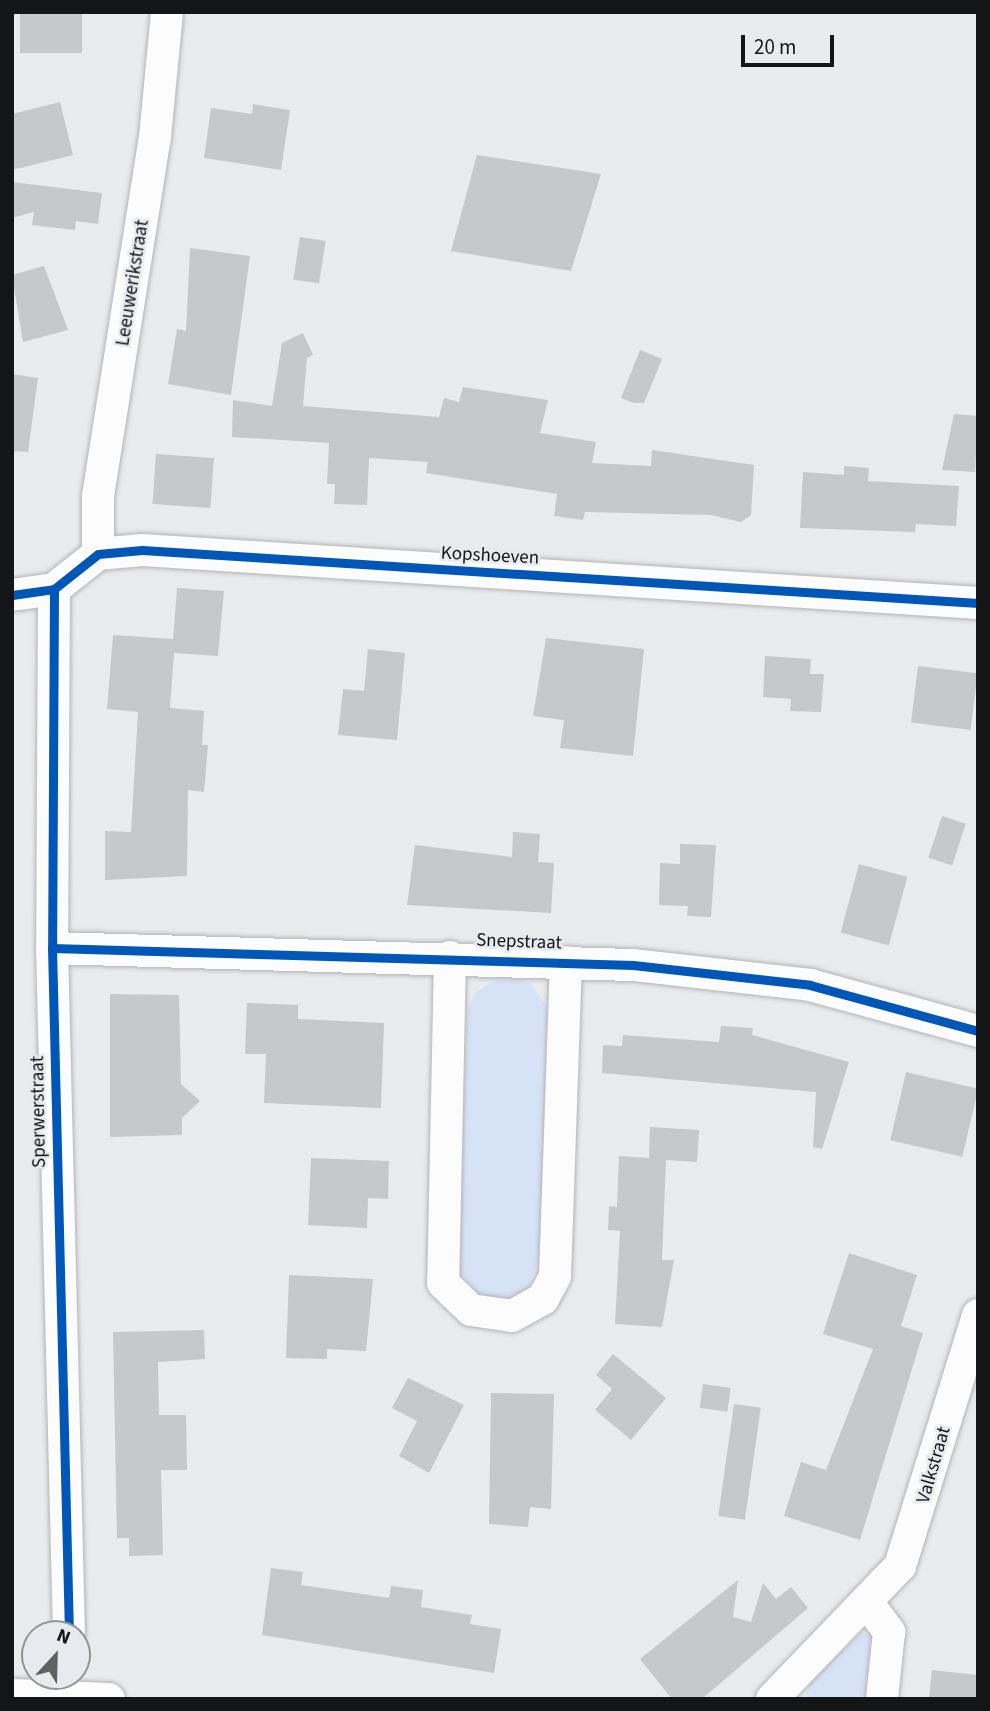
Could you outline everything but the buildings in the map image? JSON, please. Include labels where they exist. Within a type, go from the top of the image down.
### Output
[{"type":"street","name":"Leeuwerikstraat","points":[[98,554],[98,496],[155,138],[167,12]]},
{"type":"street","name":"Kopshoeven","points":[[98,554],[142,550],[978,603]]},
{"type":"street","points":[[12,595],[54,589],[98,554]]},
{"type":"street","name":"Sperwerstraat","points":[[54,589],[52,948],[69,1620]]},
{"type":"street","name":"Snepstraat","points":[[52,948],[566,962],[810,985],[978,1031]]},
{"type":"street","name":"Snepstraat","points":[[450,957],[443,1283],[471,1310],[512,1316],[543,1299],[555,1276],[566,962]]},
{"type":"street","name":"Valkstraat","points":[[772,1699],[869,1605],[900,1566],[917,1523],[978,1315]]},
{"type":"street","points":[[869,1605],[889,1632],[882,1699]]},
{"type":"street","points":[[12,1695],[41,1690]]},
{"type":"street","points":[[84,1690],[109,1699]]},
{"type":"shaded area","points":[[498,978],[529,982],[549,1009],[541,1256],[525,1294],[505,1302],[481,1298],[458,1270],[467,1010],[474,994]]},
{"type":"shaded area","points":[[862,1632],[876,1637],[871,1699],[806,1699],[809,1682]]},
{"type":"cycle path","points":[[12,595],[54,589],[98,554],[142,550],[978,603]]},
{"type":"cycle path","points":[[54,589],[52,948],[69,1620]]},
{"type":"cycle path","points":[[52,948],[633,965],[810,985],[978,1031]]}]
